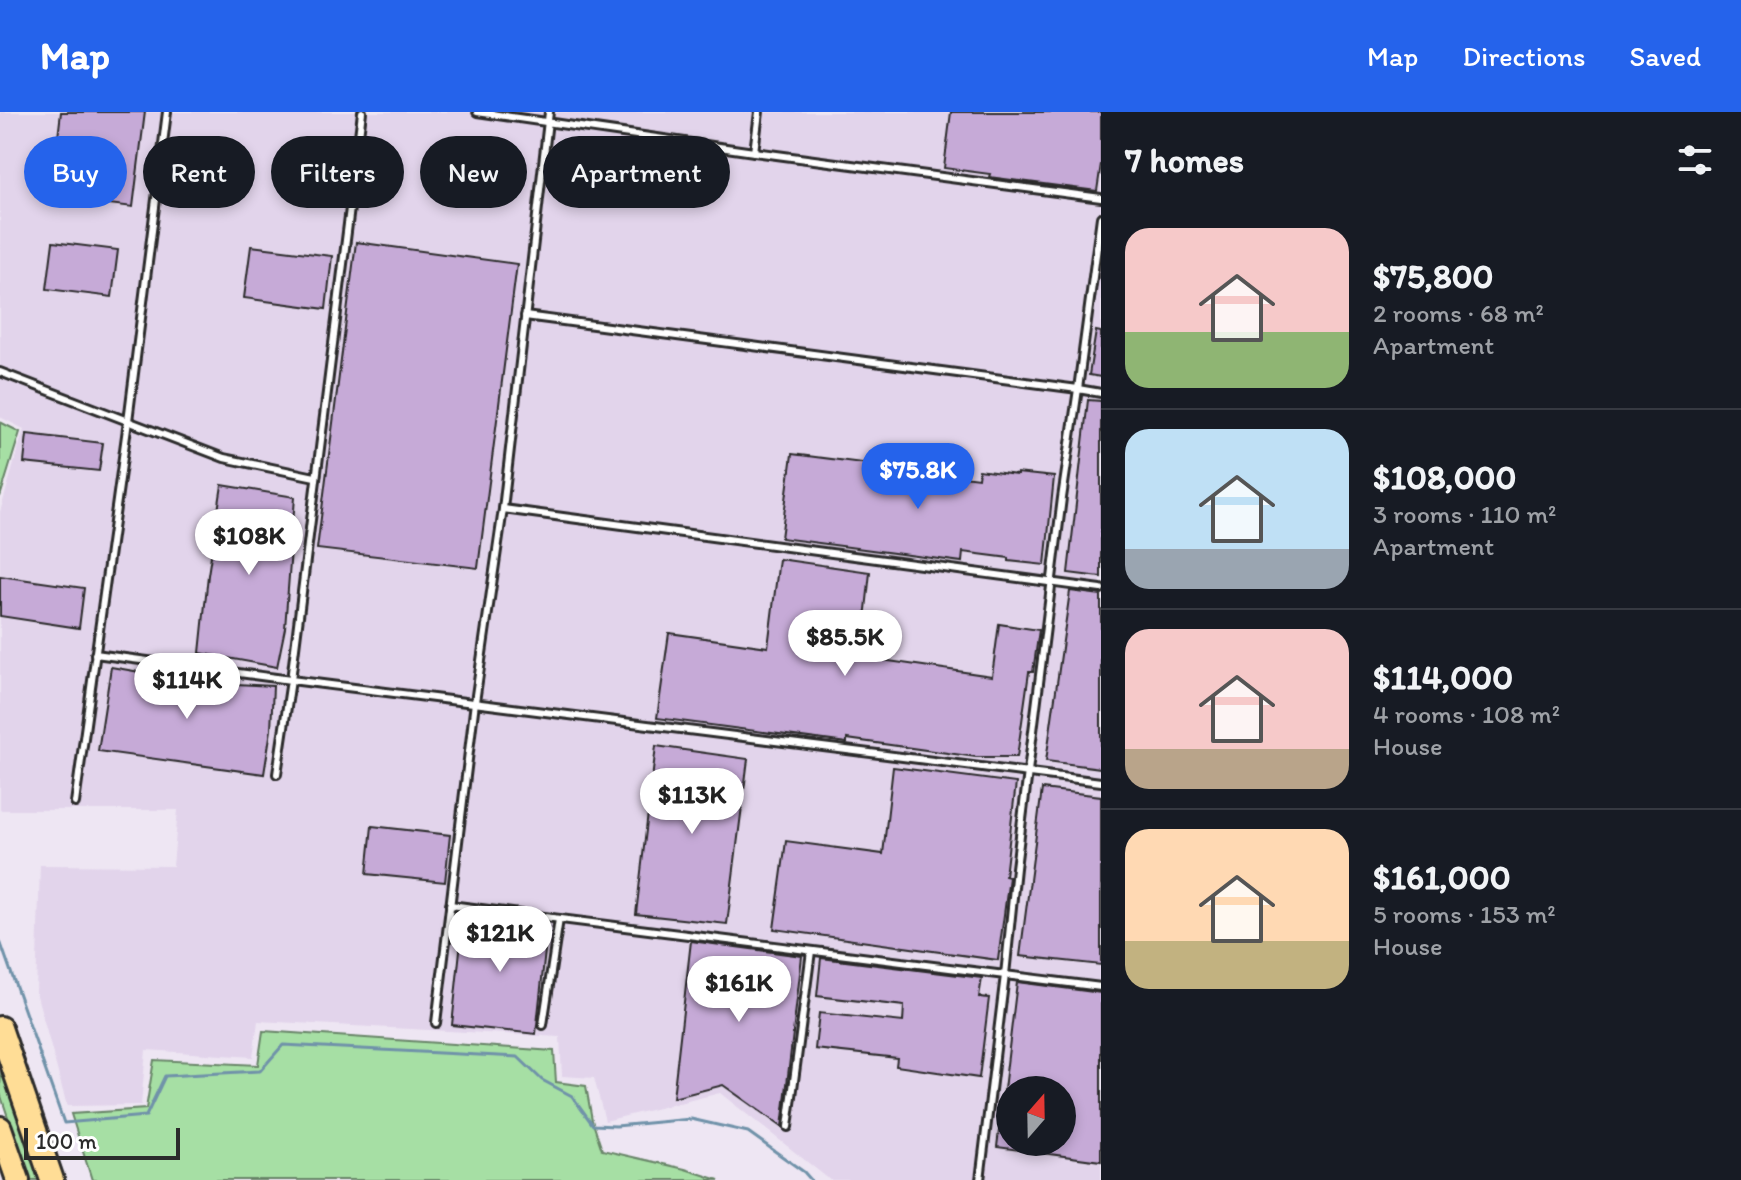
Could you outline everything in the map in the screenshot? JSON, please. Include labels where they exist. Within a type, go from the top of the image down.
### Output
[{"type":"highway","points":[[0,1028],[52,1180]]},
{"type":"highway","points":[[0,1128],[18,1180]]},
{"type":"lane","points":[[75,803],[167,112]]},
{"type":"lane","points":[[277,774],[362,112]]},
{"type":"lane","points":[[477,112],[1101,198]]},
{"type":"lane","points":[[436,1023],[475,702],[503,509],[549,112]]},
{"type":"lane","points":[[754,152],[759,112]]},
{"type":"lane","points":[[980,1180],[1062,498],[1101,217]]},
{"type":"lane","points":[[525,316],[1101,393]]},
{"type":"lane","points":[[0,372],[224,458],[315,477]]},
{"type":"lane","points":[[503,509],[1101,589]]},
{"type":"lane","points":[[95,654],[1101,782]]},
{"type":"lane","points":[[450,905],[1101,987]]},
{"type":"lane","points":[[543,1025],[559,919]]},
{"type":"lane","points":[[788,1127],[811,951]]},
{"type":"shaded area","points":[[0,112],[1101,112],[1101,1180],[830,1180],[720,1093],[605,1121],[594,1078],[562,1076],[560,1037],[258,1021],[253,1057],[146,1050],[141,1105],[67,1106],[36,992],[40,865],[173,866],[178,810],[0,810],[0,512],[24,429],[0,417]]},
{"type":"green space","points":[[0,422],[20,432],[0,497]]},
{"type":"green space","points":[[263,1031],[554,1051],[556,1082],[586,1086],[592,1120],[602,1150],[719,1180],[92,1180],[71,1114],[146,1109],[154,1060],[258,1065]]},
{"type":"green space","points":[[1,1065],[40,1180],[29,1180],[0,1093]]},
{"type":"building","points":[[61,112],[145,112],[133,207],[127,206],[127,136],[58,136]]},
{"type":"building","points":[[951,112],[1101,112],[1101,164],[1097,191],[944,168]]},
{"type":"building","points":[[53,242],[118,250],[112,297],[47,289]]},
{"type":"building","points":[[356,242],[517,264],[478,568],[317,549]]},
{"type":"building","points":[[251,246],[332,256],[326,309],[244,298]]},
{"type":"building","points":[[1096,331],[1101,332],[1101,377],[1089,375]]},
{"type":"building","points":[[1088,400],[1101,401],[1101,577],[1068,573]]},
{"type":"building","points":[[27,434],[103,443],[99,471],[24,463]]},
{"type":"building","points":[[792,454],[978,478],[979,470],[1054,477],[1045,565],[963,552],[962,562],[781,538]]},
{"type":"building","points":[[222,485],[295,497],[285,628],[277,667],[200,653]]},
{"type":"building","points":[[779,559],[870,572],[861,657],[992,676],[999,624],[1039,630],[1033,672],[1029,672],[1017,757],[976,757],[657,718],[669,633],[768,647]]},
{"type":"building","points":[[0,576],[84,588],[79,628],[0,616]]},
{"type":"building","points":[[1070,591],[1101,595],[1101,768],[1046,761]]},
{"type":"building","points":[[111,667],[197,682],[273,686],[271,730],[264,774],[98,751]]},
{"type":"building","points":[[656,746],[748,759],[727,924],[636,914]]},
{"type":"building","points":[[893,767],[1016,783],[1005,876],[1009,877],[998,960],[774,929],[786,841],[883,854]]},
{"type":"building","points":[[1042,789],[1101,796],[1101,965],[1020,956]]},
{"type":"building","points":[[372,826],[450,835],[445,882],[367,874]]},
{"type":"building","points":[[464,913],[548,923],[536,1034],[452,1025]]},
{"type":"building","points":[[691,941],[802,956],[782,1127],[723,1085],[673,1098]]},
{"type":"building","points":[[821,958],[982,978],[979,997],[989,998],[979,1078],[896,1066],[897,1058],[815,1049],[819,1013],[903,1022],[904,1006],[817,996]]},
{"type":"building","points":[[1017,982],[1101,993],[1101,1161],[1064,1156],[1076,1156],[1076,1076],[1006,1076]]},
{"type":"waterway","points":[[0,941],[64,1123],[146,1116],[165,1076],[260,1071],[283,1045],[518,1057],[542,1080],[572,1096],[593,1125],[616,1126],[691,1119],[748,1132],[811,1180]]}]
